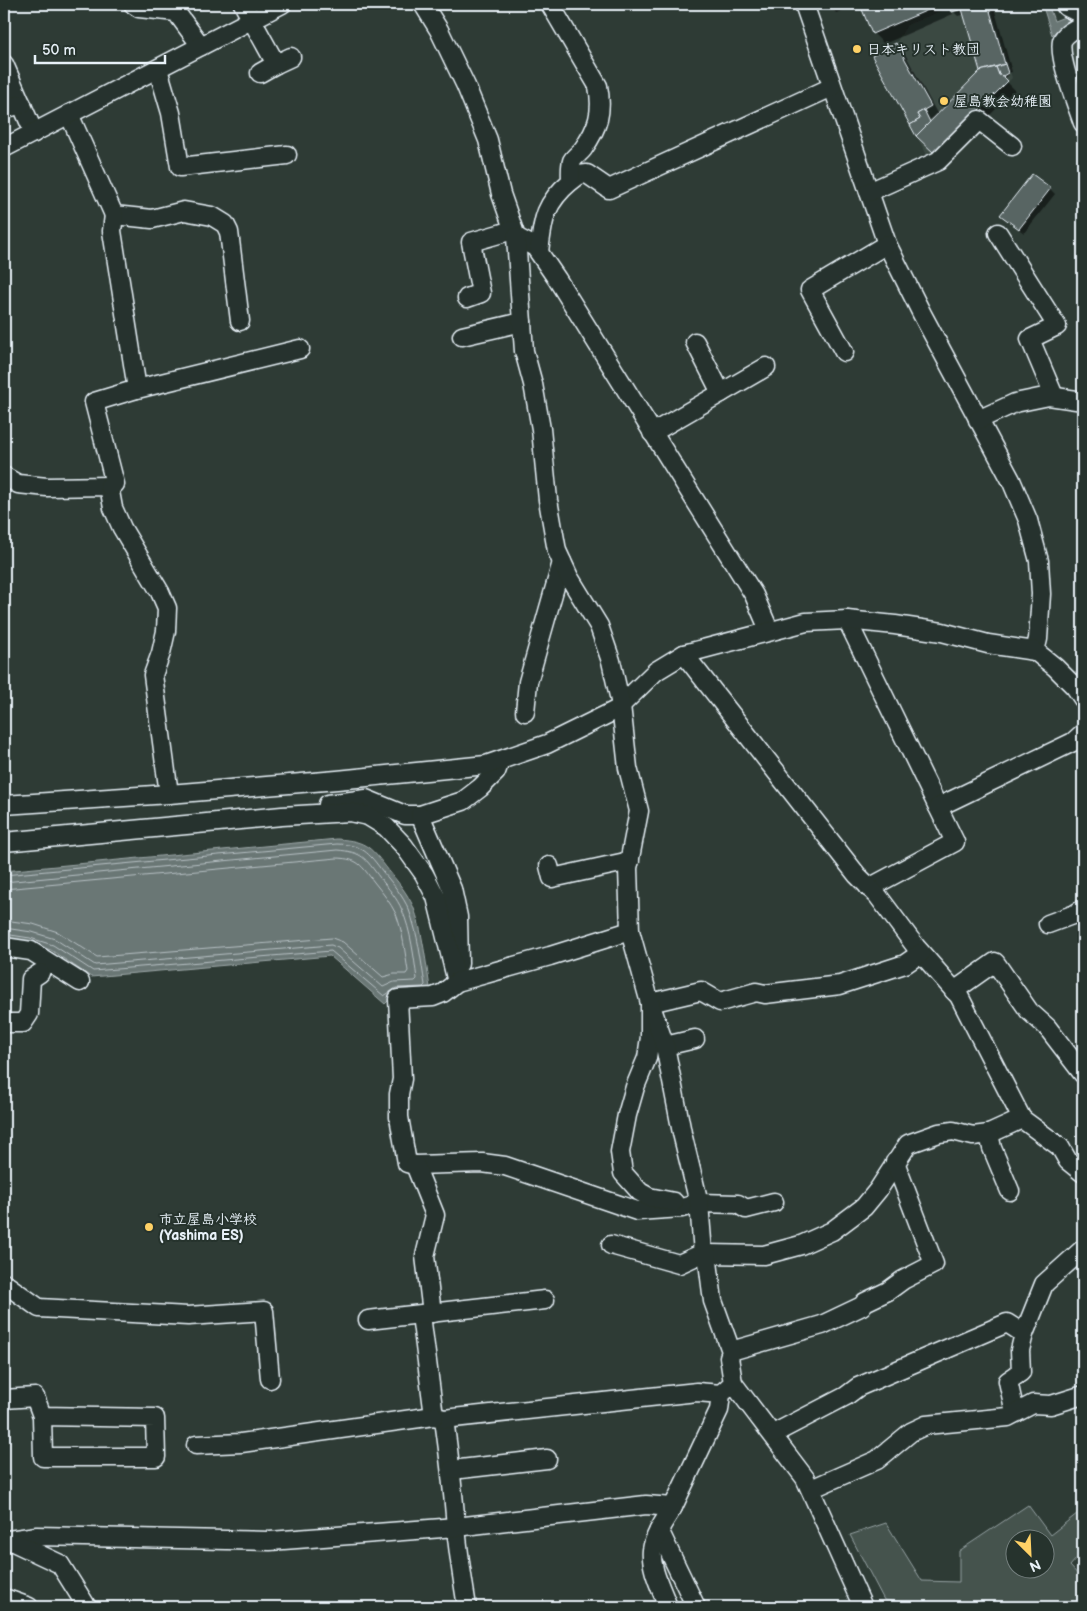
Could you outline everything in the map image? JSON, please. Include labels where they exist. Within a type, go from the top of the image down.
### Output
[{"type":"main road","points":[[1069,4],[1083,11]]},
{"type":"street","points":[[133,4],[139,8],[176,12],[201,46]]},
{"type":"street","points":[[243,4],[252,20],[284,61],[260,74]]},
{"type":"street","points":[[4,148],[282,4]]},
{"type":"street","points":[[423,4],[440,30],[481,122],[488,140],[501,194],[515,233],[524,351],[533,384],[541,429],[548,500],[557,551],[569,577],[599,626],[611,661],[621,705],[628,768],[639,811],[628,868],[630,931],[650,1003],[665,1046],[696,1203],[712,1301],[730,1351],[727,1389],[719,1410],[652,1550],[654,1570],[668,1607]]},
{"type":"street","points":[[550,4],[598,86],[601,101],[600,113],[595,129],[572,162],[570,181]]},
{"type":"street","points":[[804,4],[887,244],[1011,480],[1028,520],[1037,554],[1040,586],[1040,615],[1035,652]]},
{"type":"street","points":[[1083,24],[1068,34],[1062,41],[1064,67],[1083,123]]},
{"type":"street","points":[[4,64],[34,133]]},
{"type":"street","points":[[158,68],[171,113],[180,167],[287,155]]},
{"type":"street","points":[[539,252],[543,220],[548,208],[558,192],[578,175],[587,174],[609,188],[832,87]]},
{"type":"street","points":[[4,109],[22,104]]},
{"type":"street","points":[[70,114],[114,215],[112,231],[138,389]]},
{"type":"street","points":[[869,192],[938,161],[980,120],[1012,146]]},
{"type":"street","points":[[114,215],[152,219],[184,211],[212,216],[225,224],[229,232],[240,321]]},
{"type":"street","points":[[467,298],[481,294],[471,242],[515,233],[536,247],[754,595],[769,630]]},
{"type":"street","points":[[998,233],[1057,326],[1030,339],[1054,396]]},
{"type":"street","points":[[844,352],[810,290],[887,244]]},
{"type":"street","points":[[462,336],[522,322]]},
{"type":"street","points":[[695,342],[721,393]]},
{"type":"street","points":[[4,476],[18,484],[47,487],[109,486],[114,484],[94,402],[300,348]]},
{"type":"street","points":[[652,433],[766,367]]},
{"type":"street","points":[[978,420],[1016,403],[1049,396],[1083,401]]},
{"type":"street","points":[[109,486],[113,508],[122,528],[155,584],[166,608],[166,631],[153,675],[169,794]]},
{"type":"street","points":[[525,712],[528,682],[562,562]]},
{"type":"street","points":[[847,620],[955,842],[869,888]]},
{"type":"street","points":[[4,805],[169,794],[486,765],[547,744],[616,710],[656,671],[684,654],[769,630],[806,622],[847,620],[895,625],[942,632],[988,644],[1035,652],[1055,667],[1075,687],[1083,699]]},
{"type":"street","points":[[684,654],[840,854],[878,896],[921,953],[958,996],[1022,1119],[1060,1147],[1068,1161],[1083,1172]]},
{"type":"street","points":[[938,807],[1073,742],[1083,733]]},
{"type":"street","points":[[282,816],[290,810],[366,799],[405,815],[420,815],[463,801],[496,772],[500,761]]},
{"type":"street","points":[[4,842],[282,816],[350,812],[368,816],[386,827],[404,846],[424,874],[436,897],[456,982]]},
{"type":"street","points":[[420,815],[452,889],[458,917],[459,969],[456,982]]},
{"type":"street","points":[[549,866],[552,878],[630,861]]},
{"type":"street","points":[[1048,924],[1083,909]]},
{"type":"street","points":[[630,931],[456,982],[443,993],[433,997],[398,999],[402,1079],[399,1094],[399,1117],[407,1163],[415,1165],[482,1163],[505,1166],[636,1210],[682,1208],[696,1203]]},
{"type":"street","points":[[4,947],[31,951],[80,982]]},
{"type":"street","points":[[650,1003],[701,991],[720,1002],[756,992],[765,994],[840,985],[905,964],[921,953]]},
{"type":"street","points":[[954,991],[995,962],[1029,1011],[1047,1027],[1083,1074]]},
{"type":"street","points":[[4,1023],[23,1023],[29,1014],[31,979],[40,973]]},
{"type":"street","points":[[650,1003],[650,1037],[647,1058],[635,1087],[620,1152],[623,1173],[640,1192],[649,1198],[680,1203],[738,1204],[746,1209],[774,1202]]},
{"type":"street","points":[[665,1046],[695,1039]]},
{"type":"street","points":[[611,1244],[679,1264],[705,1254],[764,1255],[801,1245],[832,1231],[864,1207],[878,1190],[908,1144],[939,1133],[953,1131],[973,1136],[989,1134],[1022,1119]]},
{"type":"street","points":[[989,1134],[992,1148],[1010,1191]]},
{"type":"street","points":[[730,1351],[822,1325],[862,1306],[865,1302],[934,1264],[895,1162]]},
{"type":"street","points":[[415,1165],[435,1215],[425,1256],[426,1314],[439,1417],[452,1470],[456,1527],[467,1607]]},
{"type":"street","points":[[1017,1412],[1013,1404],[1008,1381],[1022,1372],[1020,1350],[1024,1334],[1044,1284],[1083,1249]]},
{"type":"street","points":[[4,1283],[39,1308],[188,1316],[264,1311],[270,1379]]},
{"type":"street","points":[[368,1320],[545,1300]]},
{"type":"street","points":[[773,1434],[846,1396],[858,1386],[1006,1323],[1024,1334]]},
{"type":"street","points":[[196,1445],[241,1443],[439,1417],[727,1389]]},
{"type":"street","points":[[727,1389],[773,1434],[805,1478],[863,1607]]},
{"type":"street","points":[[811,1489],[877,1460],[911,1432],[926,1425],[1008,1417],[1033,1404],[1051,1405],[1083,1396]]},
{"type":"street","points":[[4,1399],[35,1397],[42,1416],[44,1457],[156,1457],[155,1418],[42,1416]]},
{"type":"street","points":[[452,1470],[547,1459]]},
{"type":"street","points":[[6,1539],[37,1536],[270,1542],[456,1527],[646,1505],[672,1507]]},
{"type":"street","points":[[660,1530],[696,1607]]},
{"type":"street","points":[[6,1539],[60,1564],[87,1607]]},
{"type":"street","points":[[4,1598],[29,1607]]},
{"type":"shaded area","name":"屋島教会幼稚園","points":[[946,4],[991,4],[1012,78],[931,162],[872,56],[896,43],[907,25],[948,8]]},
{"type":"shaded area","points":[[1083,32],[1083,106],[1069,48],[1074,37]]},
{"type":"shaded area","points":[[1028,1505],[1045,1528],[1004,1528],[1004,1578],[1054,1578],[1054,1532],[1082,1510],[1083,1551],[1070,1566],[1083,1580],[1083,1607],[916,1607],[910,1603],[884,1600],[850,1535],[886,1523],[922,1581],[959,1582],[959,1551]]},
{"type":"water","points":[[1042,4],[1048,4],[1054,21],[1083,10],[1083,20],[1056,31],[1052,35]]},
{"type":"water","points":[[337,839],[362,844],[373,851],[408,897],[419,926],[431,993],[397,992],[385,1004],[330,956],[91,977],[51,950],[29,943],[4,939],[4,871]]},
{"type":"building","points":[[869,4],[942,4],[872,34],[861,7]]},
{"type":"building","points":[[950,4],[979,4],[952,12]]},
{"type":"building","points":[[979,4],[988,4],[1005,64],[980,71],[962,9]]},
{"type":"building","points":[[896,43],[931,106],[917,114],[920,119],[910,125],[872,56]]},
{"type":"building","points":[[1005,64],[1008,73],[1003,76],[999,75],[996,67]]},
{"type":"building","points":[[996,67],[999,75],[1008,81],[935,154],[916,136],[980,71]]},
{"type":"building","points":[[924,110],[930,122],[916,136],[910,125],[920,119],[917,114]]},
{"type":"building","points":[[1032,174],[1051,188],[1019,229],[1000,215]]},
{"type":"place","name":"日本キリスト教団","points":[[857,49]]},
{"type":"place","name":"屋島教会幼稚園","points":[[944,101]]},
{"type":"place","name":"市立屋島小学校 (Yashima ES)","points":[[149,1227]]}]
